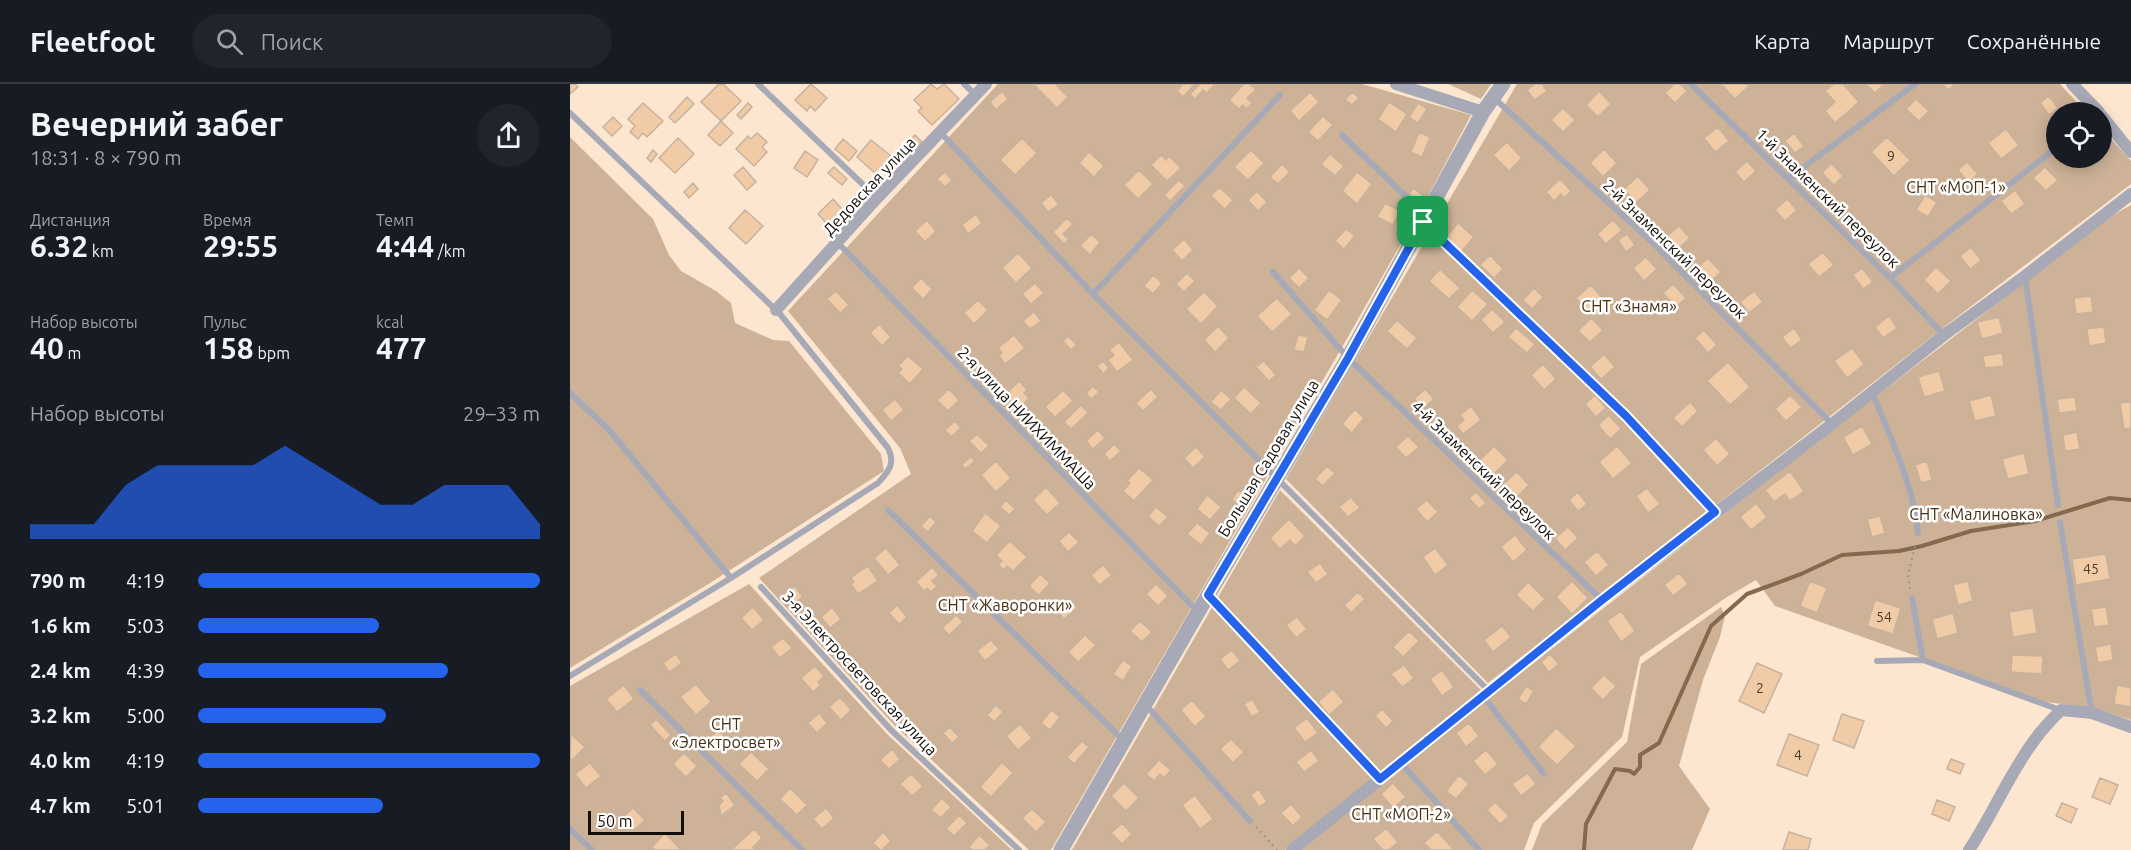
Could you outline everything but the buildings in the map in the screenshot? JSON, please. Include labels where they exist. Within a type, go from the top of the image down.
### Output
[{"type":"street","name":"Дедовская улица","points":[[776,310],[878,198],[987,84]]},
{"type":"street","points":[[1396,84],[1483,112]]},
{"type":"street","name":"Большая Садовая улица","points":[[1061,850],[1348,358],[1483,112],[1503,84]]},
{"type":"street","points":[[2072,84],[2089,102]]},
{"type":"street","points":[[2112,129],[2131,152]]},
{"type":"street","points":[[1299,848],[1380,779],[1602,600],[1832,424],[1944,334],[2025,276],[2131,194]]},
{"type":"street","points":[[1969,850],[1989,820],[2016,768],[2036,737],[2061,711],[2092,713],[2131,727]]},
{"type":"lane","points":[[758,84],[878,198]]},
{"type":"lane","points":[[964,84],[976,95]]},
{"type":"lane","name":"1-й Знаменский переулок","points":[[1691,84],[1789,178],[1944,334]]},
{"type":"lane","points":[[1789,178],[1915,84]]},
{"type":"lane","points":[[1093,294],[1280,95]]},
{"type":"lane","name":"2-й Знаменский переулок","points":[[1494,98],[1653,243],[1832,424]]},
{"type":"lane","points":[[570,113],[776,310],[888,448],[892,462],[891,468],[878,483],[731,578],[570,676]]},
{"type":"lane","points":[[941,133],[1093,294],[1486,694],[1544,774]]},
{"type":"lane","points":[[1342,135],[1626,416],[1715,512]]},
{"type":"lane","points":[[1890,278],[2046,156]]},
{"type":"lane","name":"2-я улица НИИХИММАШа","points":[[838,243],[1198,612]]},
{"type":"lane","name":"4-й Знаменский переулок","points":[[1273,272],[1348,358],[1602,600]]},
{"type":"lane","points":[[2025,276],[2058,505]]},
{"type":"lane","points":[[1872,392],[1896,453],[1916,515],[1918,533]]},
{"type":"lane","points":[[570,393],[609,430],[731,578]]},
{"type":"lane","points":[[888,510],[1124,741]]},
{"type":"lane","points":[[2060,522],[2092,713]]},
{"type":"lane","name":"3-я Электросветовская улица","points":[[761,587],[891,730],[1019,850]]},
{"type":"lane","points":[[1208,595],[1380,779]]},
{"type":"lane","points":[[1912,598],[1923,660]]},
{"type":"lane","points":[[1876,661],[1923,660],[2061,711]]},
{"type":"lane","points":[[640,690],[802,850]]},
{"type":"lane","points":[[1145,704],[1250,821]]},
{"type":"lane","points":[[1400,763],[1479,850]]},
{"type":"lane","points":[[570,829],[592,850]]},
{"type":"path","points":[[1912,598],[1908,574],[1918,533]]},
{"type":"path","points":[[1250,821],[1276,850]]},
{"type":"green space","name":"СНТ «Жаворонки»","points":[[998,84],[1362,84],[1471,115],[1427,198],[1345,342],[1051,850],[1029,850],[895,726],[759,578],[911,474],[900,448],[788,311]]},
{"type":"green space","points":[[1448,84],[1491,84],[1481,99]]},
{"type":"green space","name":"СНТ «Знамя»","points":[[1517,84],[2060,84],[2077,102],[2046,102],[2046,168],[2112,168],[2112,140],[2131,161],[2131,184],[1488,683],[1286,479]]},
{"type":"green space","points":[[570,137],[653,219],[669,255],[681,271],[716,291],[731,303],[735,323],[773,340],[789,341],[881,454],[884,471],[710,583],[570,668]]},
{"type":"green space","name":"СНТ «Малиновка»","points":[[2131,205],[2131,720],[2093,708],[2046,702],[1775,606],[1756,580],[1727,597],[1640,657],[1622,737],[1534,823],[1524,850],[1299,850],[1602,609],[2113,215]]},
{"type":"green space","points":[[1280,490],[1481,690],[1285,850],[1072,850]]},
{"type":"green space","name":"СНТ «Электросвет»","points":[[749,584],[887,734],[1012,850],[570,850],[570,686]]},
{"type":"green space","points":[[1721,607],[1725,616],[1720,637],[1703,680],[1679,766],[1710,809],[1692,850],[1532,850],[1542,824],[1627,742],[1641,664]]},
{"type":"waterway","points":[[1584,850],[1586,824],[1615,769],[1630,771],[1634,774],[1640,767],[1640,755],[1659,743],[1711,626],[1747,594],[1801,574],[1842,555],[1899,551],[1971,531],[2035,521],[2110,498],[2131,500]]},
{"type":"route","points":[[1423,222],[1626,416],[1715,512],[1380,779],[1208,595],[1348,358],[1423,222]]},
{"type":"park label","name":"СНТ «МОП-1»","points":[[1956,187]]},
{"type":"park label","name":"СНТ «МОП-2»","points":[[1401,814]]}]
